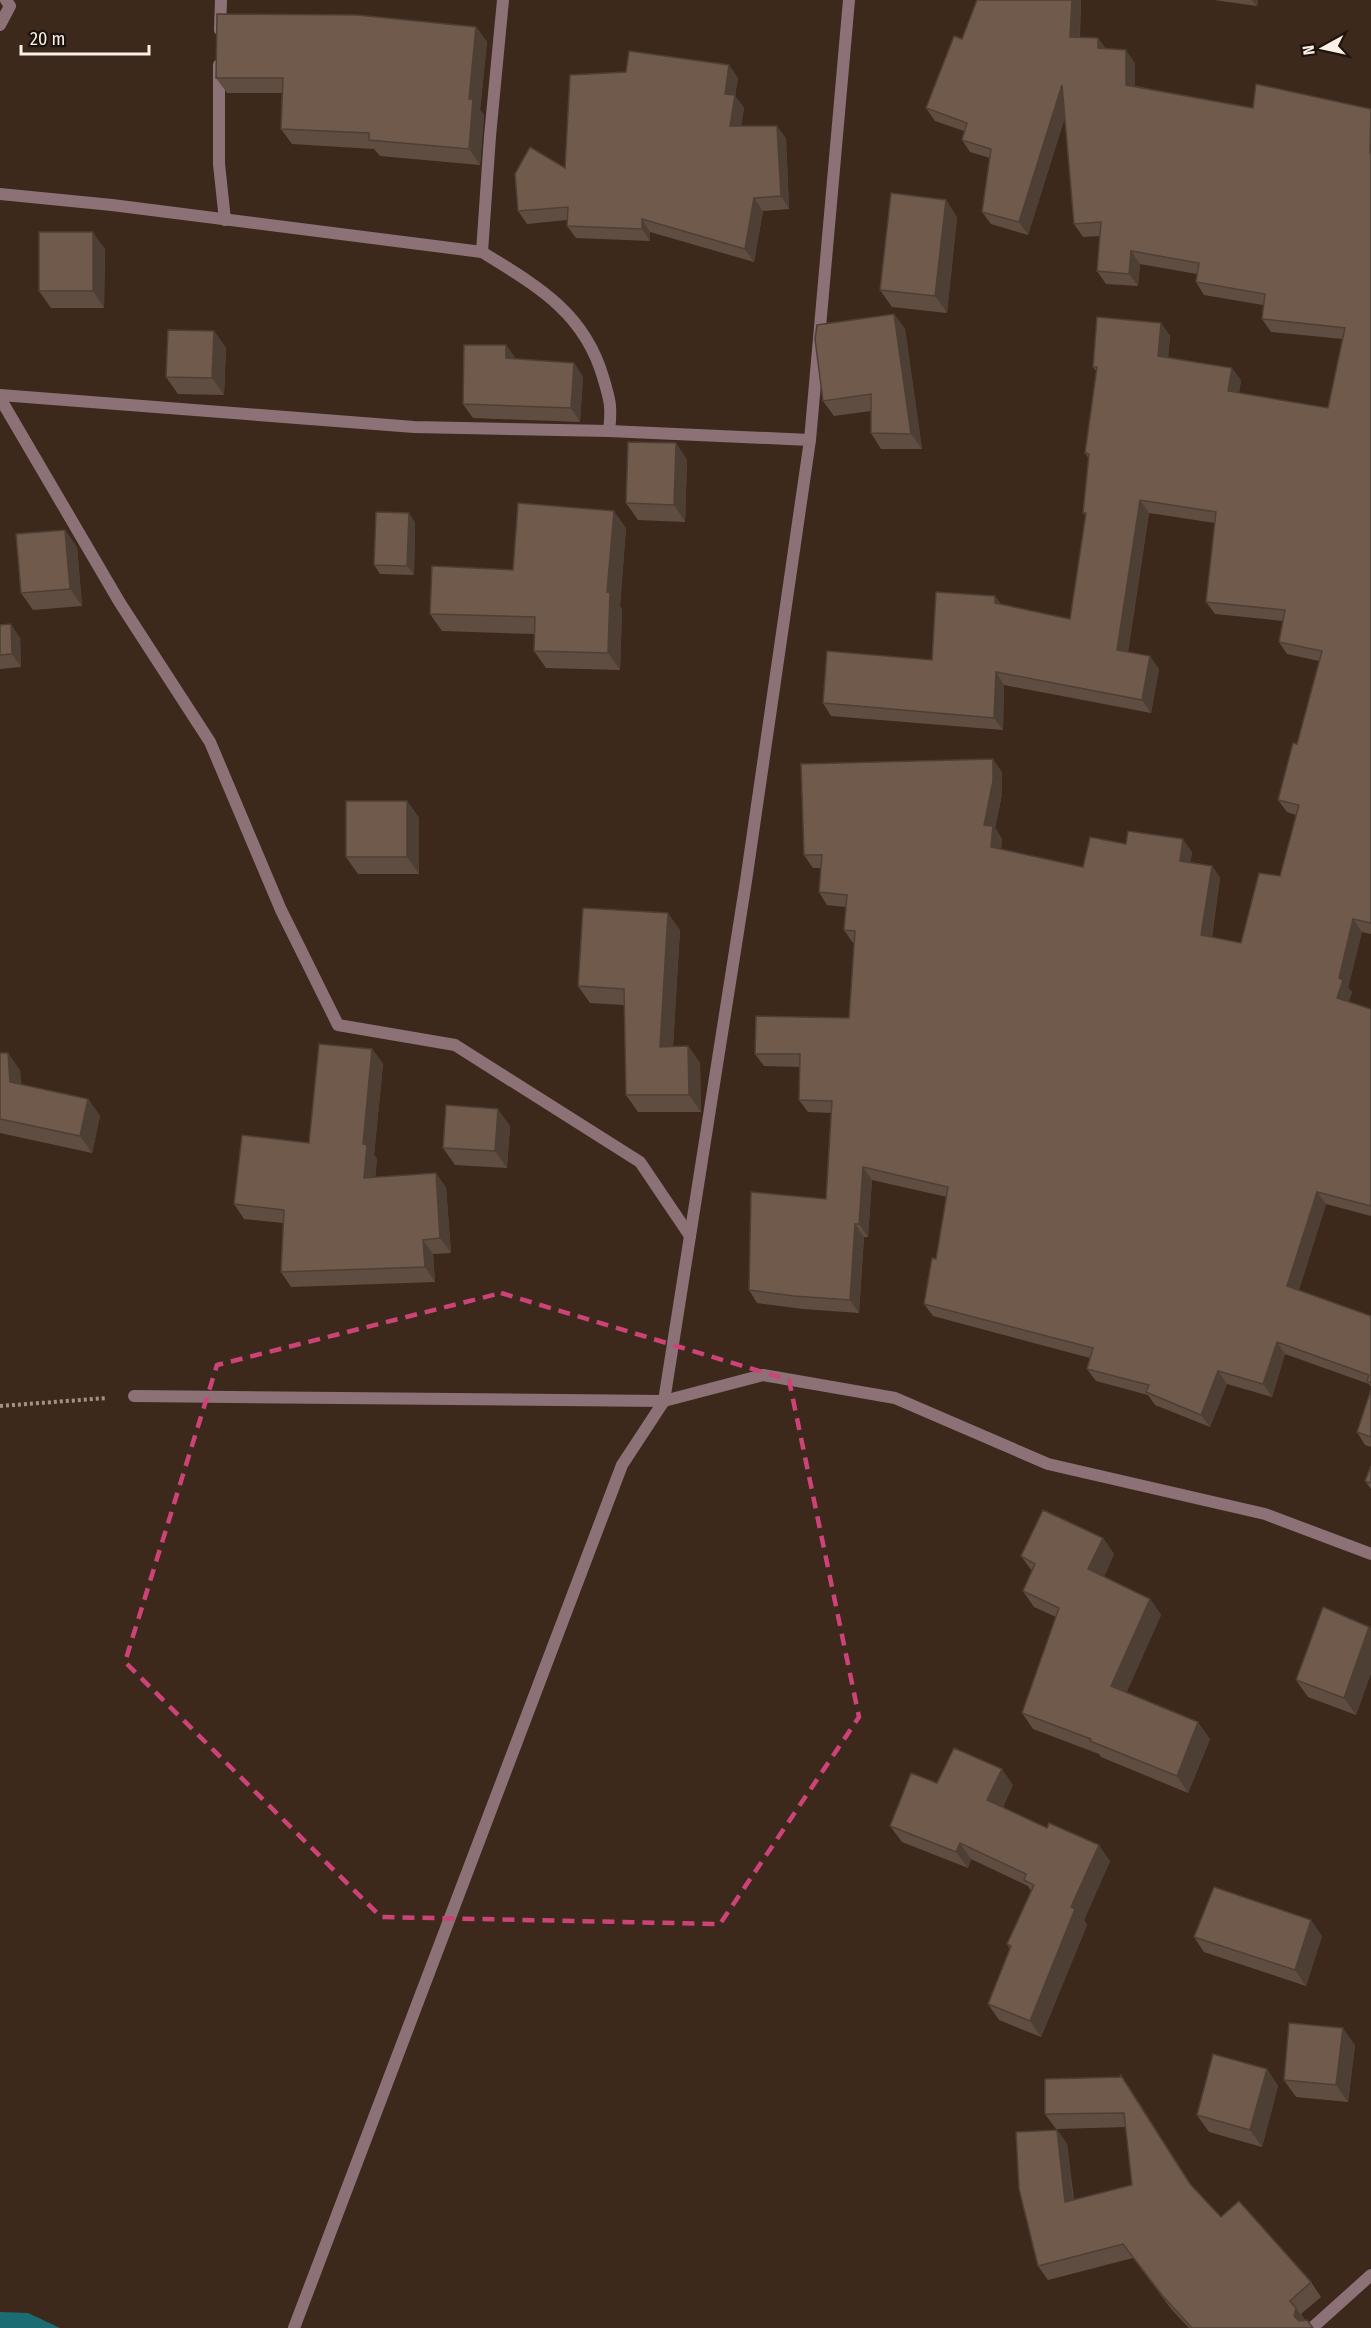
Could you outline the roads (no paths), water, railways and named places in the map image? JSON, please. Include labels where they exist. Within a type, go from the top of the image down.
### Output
[{"type":"street","points":[[222,0],[219,164],[225,220]]},
{"type":"street","points":[[482,252],[503,0]]},
{"type":"street","points":[[294,2328],[622,1465],[664,1401],[746,880],[810,440],[849,0]]},
{"type":"street","points":[[0,25],[11,2]]},
{"type":"street","points":[[0,194],[112,205],[482,252],[532,283],[571,316],[597,354],[612,406],[609,431]]},
{"type":"street","points":[[0,396],[414,426],[609,431],[810,440]]},
{"type":"street","points":[[0,396],[120,603],[210,742],[281,910],[338,1025],[455,1045],[640,1161],[690,1236]]},
{"type":"street","points":[[134,1396],[664,1401],[763,1375],[895,1398],[1047,1464],[1265,1514],[1371,1554]]},
{"type":"street","points":[[1312,2328],[1371,2275]]},
{"type":"water","points":[[0,2312],[28,2313],[60,2328],[0,2328]]}]
